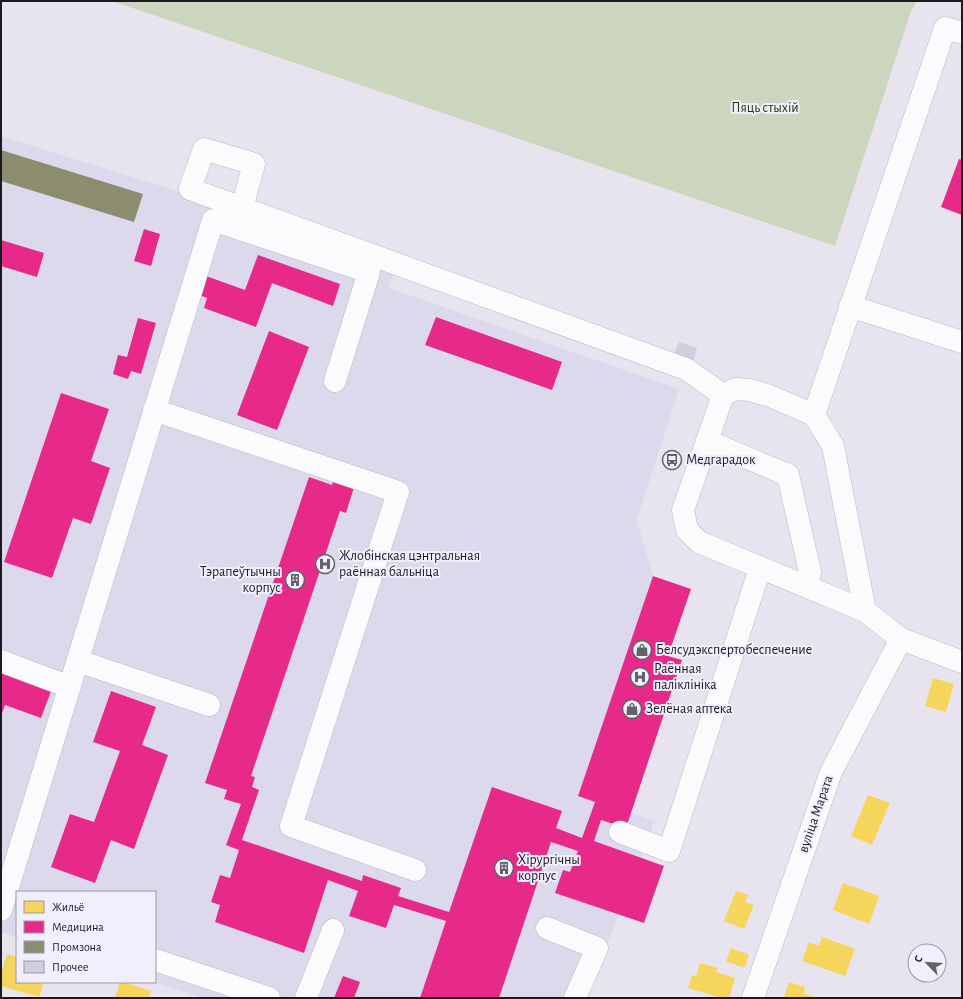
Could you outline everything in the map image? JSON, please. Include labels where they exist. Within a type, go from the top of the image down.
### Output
[{"type":"street","points":[[814,415],[945,28],[962,33]]},
{"type":"street","points":[[242,208],[686,369],[723,395]]},
{"type":"street","points":[[7,910],[8,861],[70,687],[212,220],[369,272],[335,381]]},
{"type":"street","points":[[850,306],[962,342]]},
{"type":"street","points":[[865,611],[833,446],[814,415],[770,396],[750,390],[736,389],[723,395],[683,510],[687,530],[699,542],[865,611],[901,639],[962,662]]},
{"type":"street","points":[[154,410],[398,492],[291,826],[415,870]]},
{"type":"street","points":[[707,441],[788,476],[810,572],[807,586]]},
{"type":"street","points":[[620,832],[669,851],[760,568]]},
{"type":"street","name":"вуліца Марата","points":[[753,998],[831,772],[901,639]]},
{"type":"street","points":[[1,661],[70,687]]},
{"type":"street","points":[[78,661],[209,705]]},
{"type":"street","points":[[547,928],[597,948],[575,998]]},
{"type":"street","points":[[306,998],[333,930]]},
{"type":"street","points":[[156,960],[269,998]]},
{"type":"shaded area","name":"Жлобінская цэнтральная раённая бальніца","points":[[1,136],[164,187],[395,268],[389,288],[679,389],[637,520],[653,576],[578,796],[655,821],[585,998],[203,998],[156,983],[156,891],[16,891],[16,937],[1,932]]},
{"type":"green space","name":"Пяць стыхій","points":[[112,1],[917,1],[911,11],[835,246]]},
{"type":"building: Жильё","points":[[933,678],[954,684],[946,712],[925,706]]},
{"type":"building: Жильё","points":[[868,795],[890,803],[872,845],[851,836]]},
{"type":"building: Жильё","points":[[843,883],[879,896],[869,924],[833,910]]},
{"type":"building: Жильё","points":[[736,891],[748,895],[745,902],[754,905],[744,929],[724,921]]},
{"type":"building: Жильё","points":[[822,937],[855,949],[845,976],[802,961],[809,942],[819,946]]},
{"type":"building: Жильё","points":[[731,948],[749,955],[744,968],[726,961]]},
{"type":"building: Жильё","points":[[7,954],[16,957],[16,983],[44,983],[39,997],[1,986],[1,974]]},
{"type":"building: Жильё","points":[[700,963],[718,968],[716,972],[735,978],[729,998],[722,998],[688,988],[692,975],[696,976]]},
{"type":"building: Жильё","points":[[789,982],[805,987],[804,994],[817,998],[784,998]]},
{"type":"building: Жильё","points":[[120,983],[127,983],[151,991],[149,998],[115,998]]},
{"type":"building: Медицина","points":[[959,159],[962,160],[962,215],[941,207]]},
{"type":"building: Медицина","points":[[144,229],[160,234],[151,266],[134,261]]},
{"type":"building: Медицина","points":[[1,240],[44,253],[37,277],[1,266]]},
{"type":"building: Медицина","points":[[258,255],[340,284],[333,306],[272,283],[256,327],[204,308],[207,298],[199,295],[206,276],[245,290]]},
{"type":"building: Медицина","points":[[436,317],[562,362],[552,390],[425,345]]},
{"type":"building: Медицина","points":[[138,318],[156,323],[141,374],[131,371],[128,379],[113,374],[118,355],[127,357]]},
{"type":"building: Медицина","points":[[269,331],[309,347],[277,430],[237,415]]},
{"type":"building: Медицина","points":[[61,393],[109,409],[91,461],[110,468],[91,524],[73,518],[52,578],[4,562]]},
{"type":"building: Медицина","points":[[309,477],[332,485],[334,477],[355,484],[346,513],[340,511],[251,776],[255,777],[252,787],[259,790],[242,840],[362,881],[363,875],[401,888],[398,896],[449,912],[492,787],[562,811],[556,828],[582,838],[595,802],[578,796],[653,576],[691,589],[668,656],[682,660],[626,828],[601,820],[594,841],[664,866],[644,923],[555,893],[563,870],[570,872],[578,851],[551,842],[499,998],[420,998],[446,921],[394,905],[386,928],[349,916],[358,891],[328,880],[304,953],[215,922],[220,905],[211,902],[220,875],[230,878],[239,850],[226,845],[241,804],[224,799],[227,790],[205,783]]},
{"type":"building: Медицина","points":[[1,667],[53,686],[41,718],[5,705],[1,716]]},
{"type":"building: Медицина","points":[[111,691],[156,707],[142,745],[168,755],[134,849],[111,840],[95,883],[51,867],[70,814],[94,822],[120,751],[93,742]]},
{"type":"building: Медицина","points":[[343,976],[360,982],[354,998],[334,998]]},
{"type":"building: Промзона","points":[[1,150],[143,194],[134,222],[1,181]]},
{"type":"building: Прочее","points":[[679,342],[697,348],[693,363],[673,356]]},
{"type":"place","name":"Медгарадок","points":[[672,460]]},
{"type":"place","name":"Жлобінская цэнтральная раённая бальніца","points":[[325,564]]},
{"type":"place","name":"Тэрапеўтычны корпус","points":[[295,580]]},
{"type":"place","name":"Белсудэкспертобеспечение","points":[[642,650]]},
{"type":"place","name":"Раённая паліклініка","points":[[640,677]]},
{"type":"place","name":"Зелёная аптека","points":[[632,709]]},
{"type":"place","name":"Хірургічны корпус","points":[[504,868]]}]
